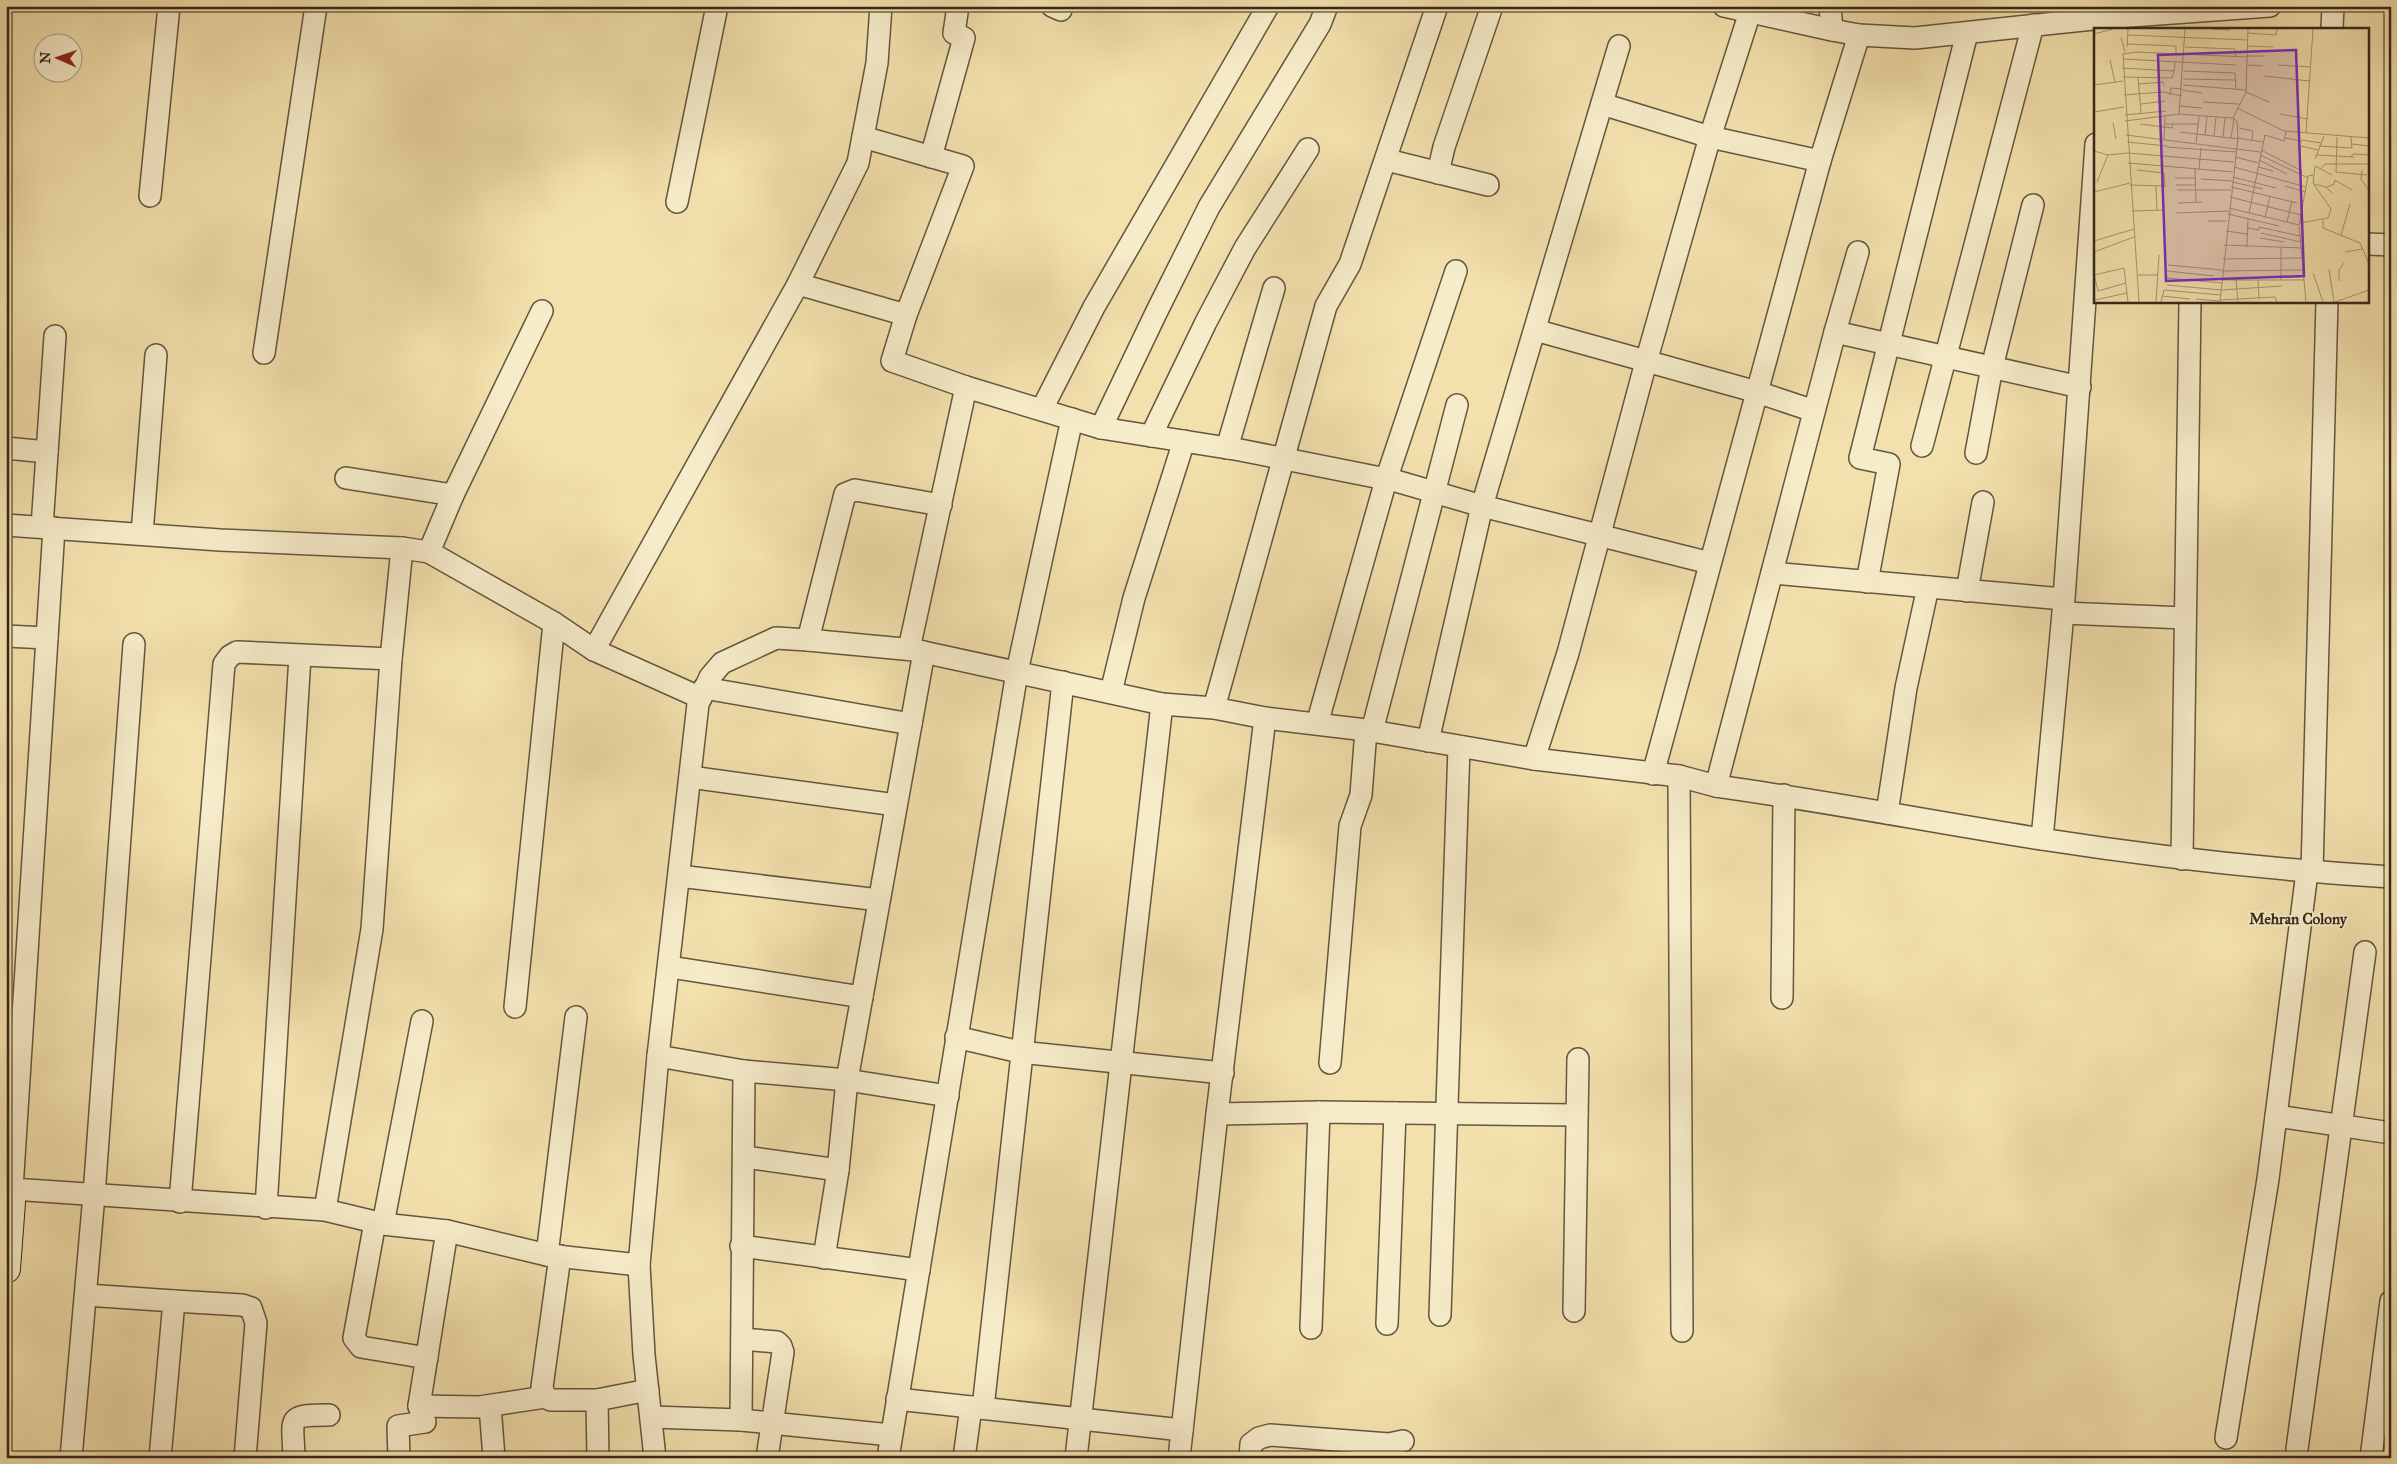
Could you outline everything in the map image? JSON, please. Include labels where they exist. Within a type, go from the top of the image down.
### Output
[{"type":"street","points":[[150,196],[169,6]]},
{"type":"street","points":[[264,353],[316,6]]},
{"type":"street","points":[[677,202],[717,6]]},
{"type":"street","points":[[594,650],[798,284],[858,164],[877,63],[881,6]]},
{"type":"street","points":[[931,157],[964,38],[954,33],[958,6]]},
{"type":"street","points":[[1042,409],[1094,306],[1268,6]]},
{"type":"street","points":[[1101,428],[1156,312],[1209,208],[1320,24],[1327,6]]},
{"type":"street","points":[[1214,708],[1281,459],[1326,306],[1350,264],[1437,6]]},
{"type":"street","points":[[1438,173],[1444,147],[1492,6]]},
{"type":"street","points":[[1724,6],[1859,35],[1915,38],[2033,25],[2205,20],[2270,6]]},
{"type":"street","points":[[1830,6],[1832,30]]},
{"type":"street","points":[[2332,28],[2333,6]]},
{"type":"street","points":[[1534,759],[1568,653],[1601,536],[1646,362],[1710,137],[1750,12]]},
{"type":"street","points":[[1922,446],[2033,25]]},
{"type":"street","points":[[1868,582],[1889,464],[1860,458],[1967,33]]},
{"type":"street","points":[[1654,774],[1820,161],[1859,35]]},
{"type":"street","points":[[1428,741],[1482,506],[1619,46]]},
{"type":"street","points":[[1602,104],[1710,137],[1820,161]]},
{"type":"street","points":[[863,137],[963,166],[906,315],[892,361],[966,387],[1101,428],[1227,448],[1386,480],[1710,563]]},
{"type":"street","points":[[1151,436],[1206,322],[1245,248],[1308,149]]},
{"type":"street","points":[[1386,160],[1488,186]]},
{"type":"street","points":[[1976,453],[1992,367],[2033,204]]},
{"type":"street","points":[[2042,839],[2063,606],[2093,242],[2094,209]]},
{"type":"street","points":[[2370,244],[2391,244]]},
{"type":"street","points":[[1716,786],[1834,332],[1858,252]]},
{"type":"street","points":[[1317,724],[1386,480],[1456,271]]},
{"type":"street","points":[[798,284],[906,315]]},
{"type":"street","points":[[1227,448],[1274,288]]},
{"type":"street","points":[[2182,858],[2190,302]]},
{"type":"street","points":[[2226,1438],[2268,1179],[2310,872],[2327,302]]},
{"type":"street","points":[[429,552],[453,495],[542,311]]},
{"type":"street","points":[[1535,330],[1757,392],[1814,411]]},
{"type":"street","points":[[1834,332],[2080,387]]},
{"type":"street","points":[[6,1269],[9,1188],[47,638],[47,452],[55,336]]},
{"type":"street","points":[[142,534],[156,355]]},
{"type":"street","points":[[824,1258],[838,1170],[847,1080],[911,724],[917,651],[941,505],[966,387]]},
{"type":"street","points":[[1330,1063],[1350,826],[1361,795],[1369,730],[1457,405]]},
{"type":"street","points":[[888,1458],[1017,672],[1072,419]]},
{"type":"street","points":[[1111,692],[1134,598],[1184,441]]},
{"type":"street","points":[[6,448],[47,452]]},
{"type":"street","points":[[346,478],[453,495]]},
{"type":"street","points":[[808,640],[845,494],[855,490],[941,505]]},
{"type":"street","points":[[1967,591],[1983,502]]},
{"type":"street","points":[[6,525],[402,548],[429,552],[554,624],[594,650],[702,693],[911,724]]},
{"type":"street","points":[[326,1210],[372,929],[391,659],[402,548]]},
{"type":"street","points":[[1772,573],[1967,591],[2063,606],[2185,618]]},
{"type":"street","points":[[1887,813],[1906,688],[1928,587]]},
{"type":"street","points":[[515,1007],[554,624]]},
{"type":"street","points":[[6,636],[47,638]]},
{"type":"street","points":[[656,1458],[648,1390],[639,1265],[658,1056],[670,967],[690,777],[702,693],[710,677],[722,662],[776,638],[917,651],[1162,704],[1214,708],[1265,718],[1369,730],[1534,759],[1679,776],[1716,786],[1784,795],[2042,839],[2182,858],[2310,872],[2391,877]]},
{"type":"street","points":[[71,1458],[94,1195],[134,644]]},
{"type":"street","points":[[180,1202],[224,664],[230,656],[237,652],[391,659]]},
{"type":"street","points":[[266,1208],[300,656]]},
{"type":"street","points":[[964,1458],[977,1407],[1063,682]]},
{"type":"street","points":[[1076,1458],[1162,704]]},
{"type":"street","points":[[1179,1458],[1217,1114],[1265,718]]},
{"type":"street","points":[[1440,1315],[1459,747]]},
{"type":"street","points":[[1679,776],[1682,1331]]},
{"type":"street","points":[[690,777],[896,805]]},
{"type":"street","points":[[1782,998],[1784,795]]},
{"type":"street","points":[[679,876],[880,900]]},
{"type":"street","points":[[2297,1449],[2365,952]]},
{"type":"street","points":[[670,967],[862,996]]},
{"type":"street","points":[[545,1397],[542,1387],[576,1017]]},
{"type":"street","points":[[422,1021],[354,1338],[361,1347],[427,1358]]},
{"type":"street","points":[[956,1037],[1020,1052],[1120,1061],[1222,1074]]},
{"type":"street","points":[[658,1056],[744,1071],[847,1080],[948,1096]]},
{"type":"street","points":[[1574,1311],[1578,1059]]},
{"type":"street","points":[[741,1420],[742,1246],[745,1157],[744,1071]]},
{"type":"street","points":[[1217,1114],[1319,1112],[1577,1115]]},
{"type":"street","points":[[1312,1328],[1319,1112]]},
{"type":"street","points":[[1387,1324],[1395,1113]]},
{"type":"street","points":[[2276,1116],[2391,1133]]},
{"type":"street","points":[[745,1157],[838,1170]]},
{"type":"street","points":[[9,1188],[266,1208],[326,1210],[379,1223],[447,1231],[554,1256],[639,1265]]},
{"type":"street","points":[[399,1458],[398,1426],[425,1422],[419,1406],[447,1231]]},
{"type":"street","points":[[742,1246],[919,1270]]},
{"type":"street","points":[[86,1295],[242,1305],[251,1308],[256,1323],[245,1458]]},
{"type":"street","points":[[160,1458],[174,1301]]},
{"type":"street","points":[[2371,1458],[2391,1301]]},
{"type":"street","points":[[742,1339],[777,1342],[783,1352],[767,1458]]},
{"type":"street","points":[[419,1406],[490,1406],[545,1397],[551,1400],[597,1400],[648,1390]]},
{"type":"street","points":[[897,1399],[1182,1430]]},
{"type":"street","points":[[597,1400],[598,1458]]},
{"type":"street","points":[[490,1406],[494,1458]]},
{"type":"street","points":[[294,1458],[293,1424],[296,1418],[302,1415],[329,1415]]},
{"type":"street","points":[[652,1417],[741,1420],[891,1435]]},
{"type":"street","points":[[1250,1458],[1251,1444],[1259,1438],[1270,1435],[1394,1448]]},
{"type":"district","name":"Mehran Colony","points":[[2298,919]]}]
